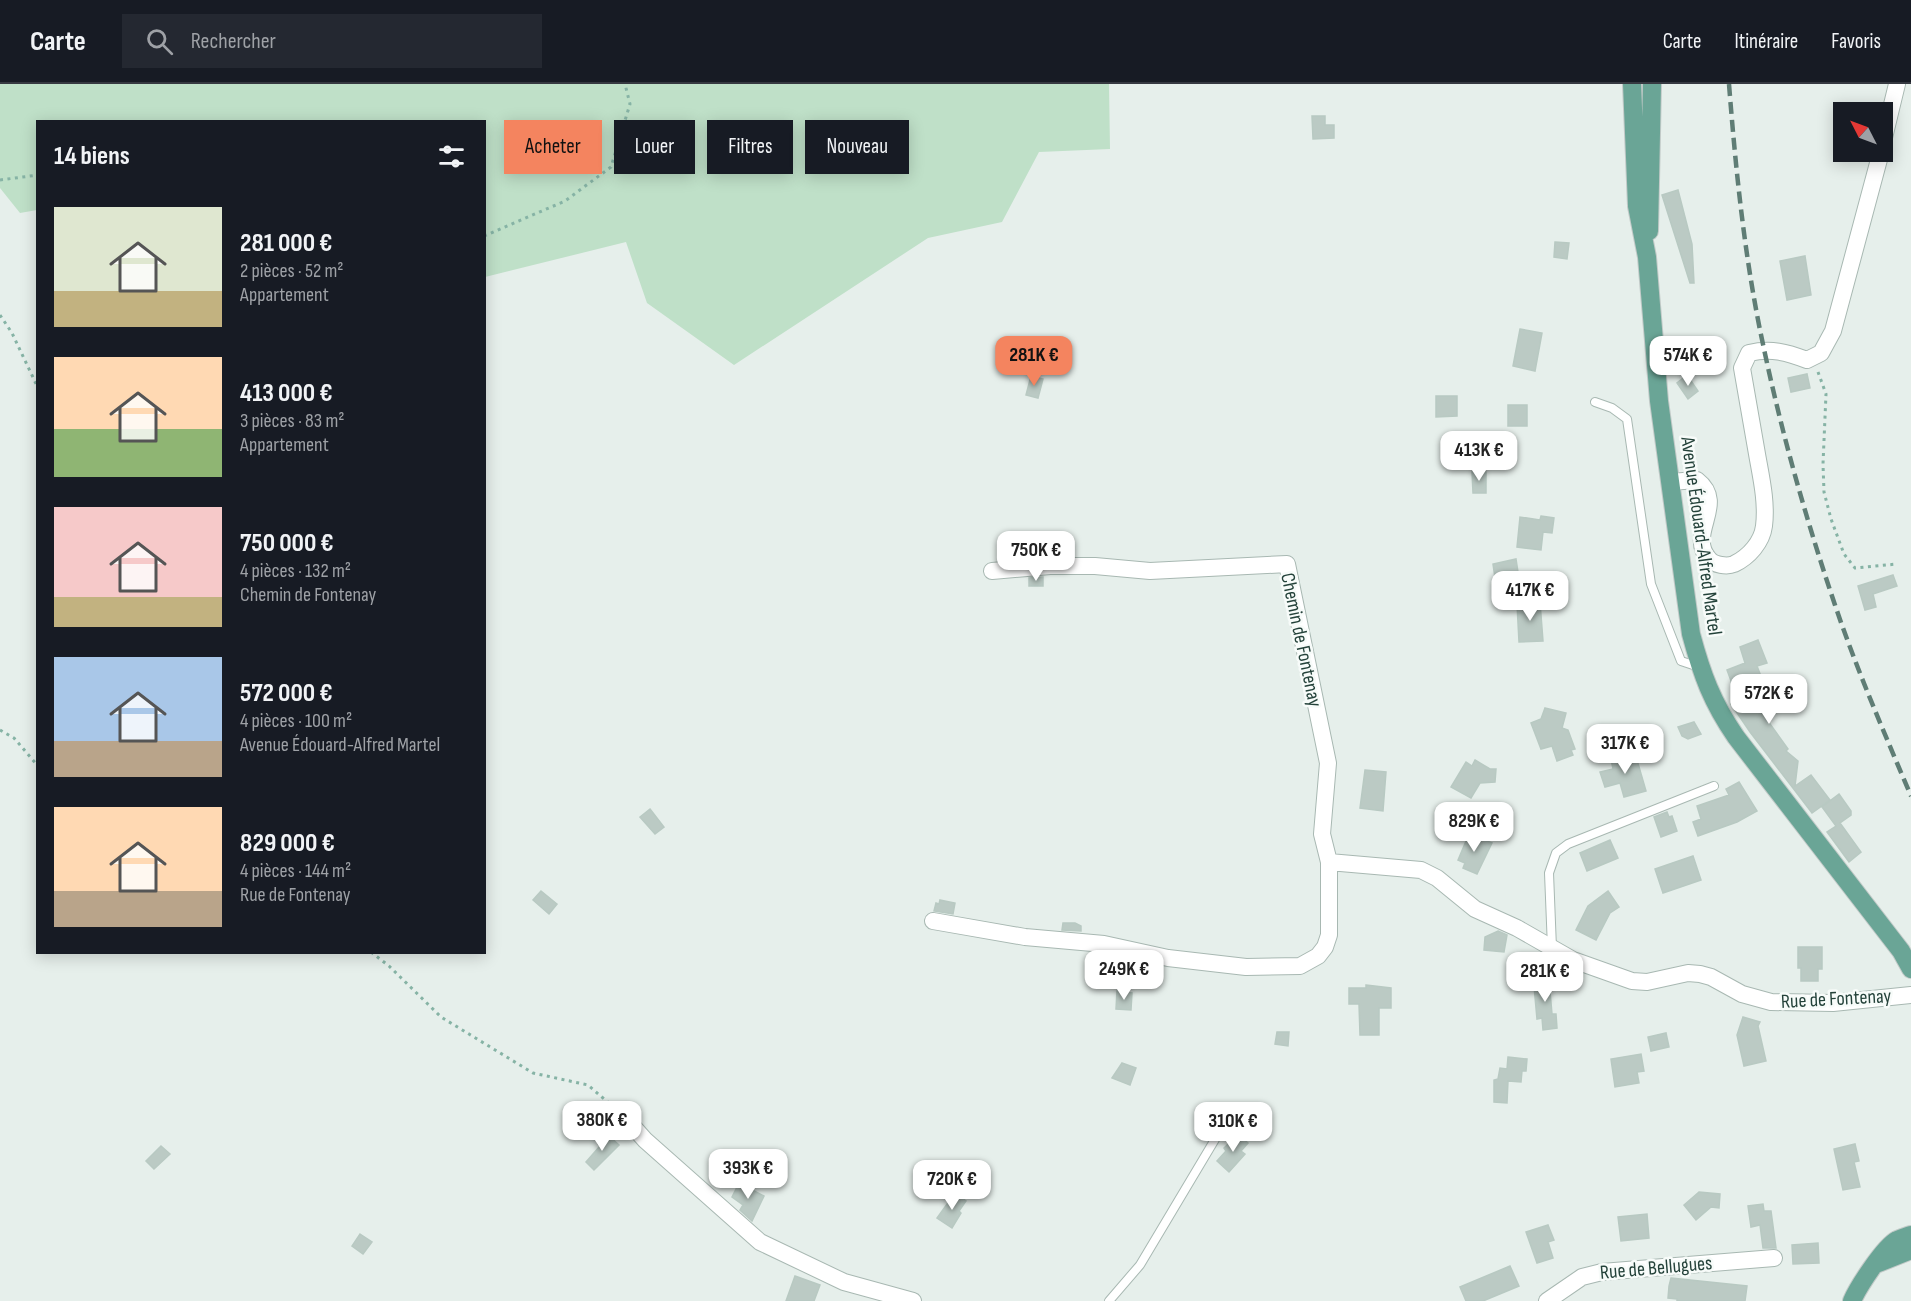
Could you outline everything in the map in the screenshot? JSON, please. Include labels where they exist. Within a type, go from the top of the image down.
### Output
[{"type":"main road","points":[[1632,84],[1637,206],[1647,257]]},
{"type":"main road","points":[[1647,257],[1650,218],[1652,84]]},
{"type":"main road","name":"Avenue Édouard-Alfred Martel","points":[[1647,257],[1659,401],[1691,634],[1700,667],[1713,699],[1736,737],[1901,951],[1911,969]]},
{"type":"main road","points":[[1851,1301],[1864,1278],[1888,1248],[1897,1240],[1911,1235]]},
{"type":"main road","points":[[1876,1264],[1911,1250]]},
{"type":"street","points":[[1893,102],[1897,84]]},
{"type":"street","points":[[1670,482],[1697,480],[1707,490],[1711,500],[1702,535],[1703,549],[1707,558],[1715,564],[1733,565],[1755,549],[1764,527],[1763,491],[1742,368],[1749,353],[1764,350],[1788,353],[1807,360],[1821,353],[1833,331],[1878,162]]},
{"type":"street","name":"Chemin de Fontenay","points":[[992,571],[1050,566],[1095,566],[1150,571],[1287,564],[1328,763],[1322,834],[1329,862]]},
{"type":"street","points":[[933,921],[1025,937],[1104,944],[1168,958],[1246,967],[1300,966],[1318,956],[1325,947],[1329,935],[1329,862]]},
{"type":"street","name":"Rue de Fontenay","points":[[1329,862],[1421,870],[1437,878],[1475,909],[1517,928],[1573,960],[1632,981],[1647,982],[1688,973],[1700,974],[1711,977],[1742,994],[1771,1002],[1833,1003],[1911,995]]},
{"type":"street","points":[[621,1113],[645,1140],[760,1242],[844,1282],[913,1301]]},
{"type":"street","name":"Rue de Bellugues","points":[[1547,1301],[1582,1277],[1602,1272],[1774,1258]]},
{"type":"lane","points":[[1595,402],[1612,408],[1627,419],[1651,584],[1681,661],[1700,667]]},
{"type":"lane","points":[[1552,948],[1549,873],[1556,854],[1568,844],[1714,786]]},
{"type":"lane","points":[[1109,1301],[1140,1265],[1217,1136]]},
{"type":"path","points":[[486,235],[565,201],[611,167],[630,104],[625,84]]},
{"type":"path","points":[[0,180],[36,175]]},
{"type":"path","points":[[0,315],[12,333],[36,384]]},
{"type":"path","points":[[1807,360],[1818,371],[1826,394],[1824,492],[1844,554],[1855,568],[1897,564]]},
{"type":"path","points":[[0,730],[14,738],[36,764]]},
{"type":"path","points":[[374,954],[441,1017],[533,1073],[588,1085],[621,1113]]},
{"type":"green space","points":[[0,84],[1109,84],[1110,149],[1039,152],[1002,222],[928,238],[734,365],[647,303],[626,242],[486,277],[486,120],[36,120],[36,210],[20,213],[0,188]]},
{"type":"building","points":[[1312,116],[1325,116],[1325,125],[1334,125],[1334,138],[1313,139]]},
{"type":"building","points":[[1678,190],[1692,244],[1694,283],[1690,283],[1662,195]]},
{"type":"building","points":[[1555,242],[1569,243],[1567,259],[1554,257]]},
{"type":"building","points":[[1805,256],[1811,295],[1787,300],[1780,261]]},
{"type":"building","points":[[1520,329],[1542,333],[1535,371],[1513,366]]},
{"type":"building","points":[[1679,338],[1697,338],[1697,355],[1679,355]]},
{"type":"building","points":[[1807,374],[1810,388],[1791,392],[1788,378]]},
{"type":"building","points":[[1687,375],[1698,391],[1688,399],[1677,383]]},
{"type":"building","points":[[1031,376],[1043,379],[1038,398],[1026,395]]},
{"type":"building","points":[[1436,396],[1457,396],[1457,416],[1436,417]]},
{"type":"building","points":[[1508,405],[1527,405],[1527,426],[1508,426]]},
{"type":"building","points":[[1472,472],[1486,472],[1486,493],[1473,493]]},
{"type":"building","points":[[1541,516],[1554,518],[1552,533],[1543,532],[1541,550],[1517,547],[1520,517],[1540,520]]},
{"type":"building","points":[[1516,559],[1518,572],[1495,578],[1493,564]]},
{"type":"building","points":[[1893,575],[1897,586],[1873,594],[1876,607],[1865,610],[1858,586]]},
{"type":"building","points":[[1043,577],[1043,586],[1029,586],[1029,578]]},
{"type":"building","points":[[1540,602],[1543,641],[1519,642],[1517,604]]},
{"type":"building","points":[[1758,640],[1767,663],[1757,666],[1766,689],[1750,696],[1788,749],[1786,751],[1798,761],[1795,786],[1811,775],[1830,800],[1812,813],[1731,704],[1738,700],[1727,670],[1745,663],[1740,647]]},
{"type":"building","points":[[1545,708],[1566,713],[1562,728],[1568,730],[1575,749],[1571,750],[1573,755],[1557,761],[1552,746],[1541,749],[1531,723],[1541,719]]},
{"type":"building","points":[[1694,722],[1701,734],[1688,739],[1682,736],[1678,727]]},
{"type":"building","points":[[1635,753],[1646,791],[1624,797],[1620,783],[1605,787],[1600,772],[1613,769],[1611,759]]},
{"type":"building","points":[[1475,760],[1490,769],[1496,769],[1495,782],[1480,783],[1471,798],[1451,787],[1466,762],[1472,766]]},
{"type":"building","points":[[1365,770],[1386,772],[1383,811],[1360,808]]},
{"type":"building","points":[[1739,782],[1757,811],[1737,822],[1698,836],[1693,822],[1701,819],[1697,806],[1729,795],[1726,789]]},
{"type":"building","points":[[1839,794],[1851,811],[1851,815],[1840,823],[1861,852],[1849,862],[1827,832],[1836,826],[1822,807]]},
{"type":"building","points":[[650,809],[664,827],[655,834],[640,817]]},
{"type":"building","points":[[1667,812],[1669,817],[1672,816],[1677,831],[1661,837],[1654,817]]},
{"type":"building","points":[[1469,834],[1492,843],[1477,874],[1463,868],[1465,863],[1458,860]]},
{"type":"building","points":[[1610,840],[1618,858],[1587,871],[1580,853]]},
{"type":"building","points":[[1693,856],[1701,880],[1663,893],[1655,869]]},
{"type":"building","points":[[541,891],[557,904],[549,914],[533,900]]},
{"type":"building","points":[[1608,891],[1619,907],[1610,913],[1596,940],[1576,930],[1588,906]]},
{"type":"building","points":[[940,900],[955,903],[953,914],[934,911],[936,903],[939,904]]},
{"type":"building","points":[[1063,923],[1075,923],[1081,926],[1081,931],[1062,930]]},
{"type":"building","points":[[1498,931],[1507,935],[1504,952],[1484,950],[1485,937]]},
{"type":"building","points":[[1798,947],[1822,947],[1822,969],[1818,969],[1818,981],[1801,981],[1801,968],[1798,968]]},
{"type":"building","points":[[1544,974],[1556,984],[1550,991],[1552,1014],[1556,1014],[1557,1028],[1543,1030],[1542,1018],[1537,1019],[1534,986]]},
{"type":"building","points":[[1366,985],[1391,988],[1391,1008],[1379,1008],[1379,1035],[1360,1035],[1359,1004],[1349,1004],[1349,988],[1366,988]]},
{"type":"building","points":[[1117,991],[1132,993],[1131,1010],[1116,1009]]},
{"type":"building","points":[[1743,1017],[1760,1022],[1758,1026],[1766,1061],[1744,1066],[1737,1035]]},
{"type":"building","points":[[1277,1032],[1289,1032],[1288,1046],[1275,1044]]},
{"type":"building","points":[[1666,1033],[1669,1047],[1651,1051],[1648,1037]]},
{"type":"building","points":[[1641,1054],[1644,1071],[1637,1072],[1639,1083],[1615,1087],[1611,1059]]},
{"type":"building","points":[[1508,1057],[1527,1059],[1526,1071],[1522,1071],[1521,1082],[1508,1081],[1507,1103],[1494,1102],[1494,1080],[1498,1079],[1500,1068],[1507,1069]]},
{"type":"building","points":[[1122,1063],[1136,1068],[1130,1085],[1112,1078]]},
{"type":"building","points":[[1238,1134],[1248,1143],[1241,1151],[1245,1154],[1229,1172],[1217,1161],[1226,1151],[1224,1148]]},
{"type":"building","points":[[608,1135],[619,1145],[594,1170],[586,1162],[600,1146],[598,1144]]},
{"type":"building","points":[[1855,1144],[1859,1161],[1854,1162],[1860,1187],[1843,1190],[1834,1149]]},
{"type":"building","points":[[161,1146],[170,1154],[154,1169],[146,1161]]},
{"type":"building","points":[[739,1183],[764,1196],[752,1221],[740,1210],[743,1205],[732,1197]]},
{"type":"building","points":[[1699,1192],[1720,1194],[1719,1208],[1711,1207],[1696,1220],[1684,1205]]},
{"type":"building","points":[[955,1193],[966,1201],[952,1228],[937,1218]]},
{"type":"building","points":[[1763,1204],[1764,1211],[1771,1211],[1776,1248],[1763,1248],[1760,1225],[1751,1227],[1748,1206]]},
{"type":"building","points":[[1647,1214],[1649,1238],[1621,1241],[1618,1217]]},
{"type":"building","points":[[1548,1225],[1554,1240],[1548,1242],[1553,1258],[1537,1263],[1526,1232]]},
{"type":"building","points":[[360,1234],[372,1242],[363,1254],[352,1246]]},
{"type":"building","points":[[1818,1243],[1819,1263],[1793,1264],[1792,1245]]},
{"type":"building","points":[[1510,1266],[1519,1286],[1483,1301],[1466,1301],[1460,1287]]},
{"type":"building","points":[[795,1276],[820,1285],[814,1301],[786,1301]]},
{"type":"building","points":[[1671,1278],[1747,1286],[1745,1301],[1677,1301],[1677,1299],[1668,1298]]},
{"type":"railway","points":[[1729,84],[1738,184],[1751,283],[1787,445],[1814,539],[1843,627],[1911,796]]}]
